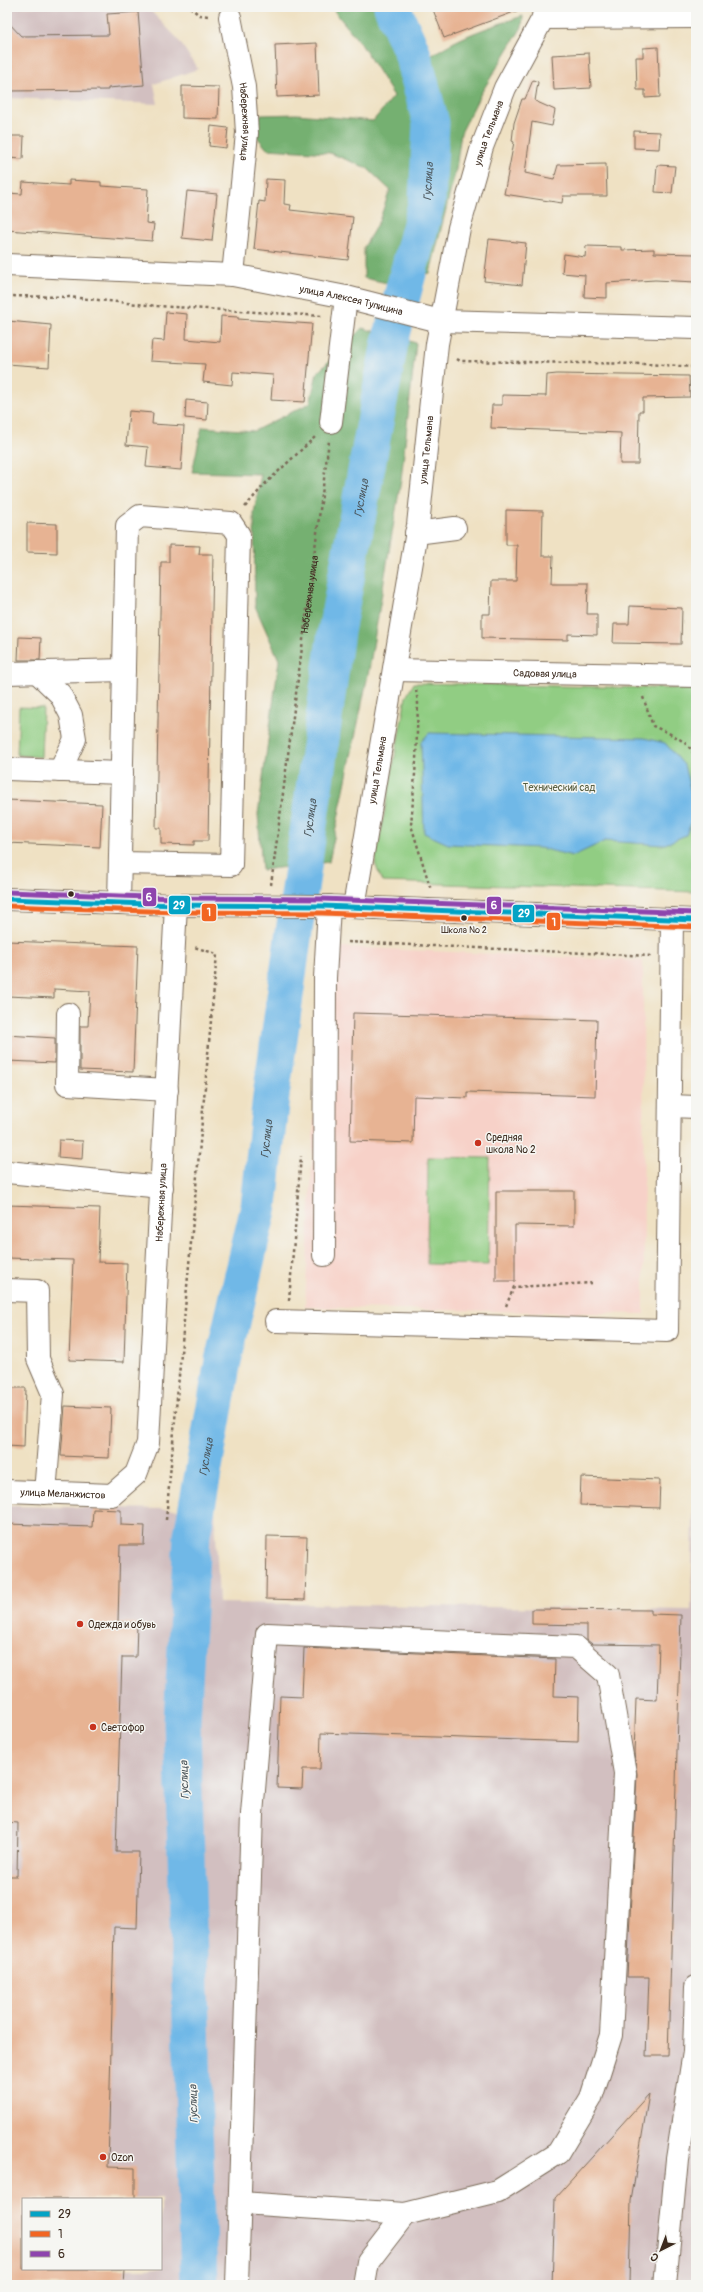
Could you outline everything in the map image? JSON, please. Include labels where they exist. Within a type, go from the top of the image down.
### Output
[{"type":"street","points":[[543,12],[696,17]]},
{"type":"street","name":"улица Тельмана","points":[[354,907],[403,670],[416,533],[437,344],[440,321],[459,228],[482,147],[506,88],[543,12]]},
{"type":"street","name":"Набережная улица","points":[[230,17],[244,87],[247,133],[233,275]]},
{"type":"street","name":"улица Алексея Тупицина","points":[[7,265],[233,275],[351,305],[417,315],[440,321],[696,328]]},
{"type":"street","points":[[331,422],[351,305]]},
{"type":"street","points":[[119,903],[127,526],[140,516],[232,523],[239,535],[231,865],[120,864]]},
{"type":"street","points":[[416,533],[455,528]]},
{"type":"street","points":[[7,673],[124,670]]},
{"type":"street","name":"Садовая улица","points":[[403,670],[696,676]]},
{"type":"street","points":[[37,672],[60,694],[71,715],[75,739],[60,771]]},
{"type":"street","points":[[7,769],[122,773]]},
{"type":"street","points":[[7,899],[176,905],[270,898],[326,906],[696,920]]},
{"type":"street","name":"Набережная улица","points":[[136,1474],[148,1443],[176,905]]},
{"type":"street","points":[[324,1255],[325,978],[327,941],[326,906]]},
{"type":"street","points":[[276,1321],[667,1331],[671,1106],[672,919]]},
{"type":"street","points":[[68,1014],[67,1084],[167,1090]]},
{"type":"street","points":[[671,1106],[696,1107]]},
{"type":"street","points":[[7,1172],[162,1187]]},
{"type":"street","points":[[7,1290],[37,1291],[38,1359],[52,1394],[44,1493]]},
{"type":"street","name":"улица Меланжистов","points":[[7,1492],[112,1495],[136,1474]]},
{"type":"street","points":[[237,2285],[241,2203],[252,1814],[267,1634],[576,1647],[608,1675],[625,1773],[611,2035],[591,2098],[558,2153],[498,2191],[405,2214],[241,2203]]},
{"type":"street","points":[[665,2285],[677,2159],[695,2052],[696,1987]]},
{"type":"street","points":[[364,2285],[368,2262],[405,2214]]},
{"type":"path","points":[[7,296],[69,297],[157,306],[351,305]]},
{"type":"path","points":[[437,344],[460,361],[646,364],[696,367]]},
{"type":"path","points":[[232,523],[265,484],[331,422]]},
{"type":"path","name":"Набережная улица","points":[[270,898],[331,422]]},
{"type":"path","points":[[403,670],[418,703],[411,825],[431,892]]},
{"type":"path","points":[[639,675],[643,699],[653,726],[678,738],[694,754],[696,759]]},
{"type":"path","points":[[166,1520],[217,954],[175,941]]},
{"type":"path","points":[[327,941],[651,956],[651,961]]},
{"type":"path","points":[[497,1327],[514,1286],[592,1283]]},
{"type":"shaded area","points":[[7,7],[147,7],[177,38],[198,69],[154,84],[158,104],[7,98]]},
{"type":"shaded area","name":"Средняя школа № 2","points":[[340,947],[643,961],[644,1314],[305,1307],[321,978],[336,978]]},
{"type":"shaded area","points":[[696,1386],[696,2285],[7,2285],[7,1506],[215,1510],[219,1603],[691,1610]]},
{"type":"green space","points":[[331,7],[379,7],[409,73],[436,52],[450,44],[477,32],[523,16],[522,27],[480,95],[461,133],[456,169],[430,273],[387,283],[364,278],[364,247],[379,221],[390,190],[367,168],[330,153],[267,149],[253,132],[261,115],[297,114],[373,121],[394,96],[361,44]]},
{"type":"green space","points":[[362,328],[416,343],[401,480],[369,670],[329,862],[262,870],[258,814],[279,660],[255,606],[254,513],[261,474],[192,472],[202,427],[254,431],[310,403],[317,373]]},
{"type":"green space","name":"Технический сад","points":[[414,683],[696,689],[696,892],[382,882],[375,863],[406,697]]},
{"type":"green space","points":[[19,707],[43,708],[41,757],[17,755]]},
{"type":"green space","points":[[428,1157],[490,1158],[488,1265],[427,1264]]},
{"type":"water","points":[[429,733],[644,738],[665,743],[684,765],[696,812],[686,835],[663,845],[605,841],[573,856],[540,848],[448,844],[424,833],[421,742]]},
{"type":"building","points":[[432,7],[521,7],[522,9],[444,38]]},
{"type":"building","points":[[138,12],[144,85],[108,88],[108,90],[7,91],[7,21],[21,36],[109,35],[107,14]]},
{"type":"building","points":[[317,43],[319,95],[277,97],[275,45]]},
{"type":"building","points":[[658,47],[660,97],[645,98],[645,90],[637,90],[636,57],[643,57],[643,48]]},
{"type":"building","points":[[589,53],[591,88],[554,90],[552,55]]},
{"type":"building","points":[[533,80],[538,82],[535,101],[555,110],[552,126],[532,122],[525,173],[554,179],[558,165],[606,164],[607,196],[563,196],[562,203],[504,194],[514,142],[512,141],[514,123],[522,99],[525,99]]},
{"type":"building","points":[[182,86],[219,87],[218,119],[182,118]]},
{"type":"building","points":[[211,126],[228,128],[226,148],[209,146]]},
{"type":"building","points":[[634,131],[660,132],[659,149],[634,148]]},
{"type":"building","points":[[7,136],[24,136],[23,159],[7,158]]},
{"type":"building","points":[[657,165],[675,166],[672,193],[655,192]]},
{"type":"building","points":[[266,179],[285,180],[284,204],[291,205],[290,210],[353,217],[348,260],[254,249],[259,201],[265,202]]},
{"type":"building","points":[[69,180],[101,182],[101,186],[148,189],[146,223],[154,224],[152,241],[7,230],[7,193],[22,194],[23,182],[69,185]]},
{"type":"building","points":[[187,191],[217,194],[212,241],[182,238]]},
{"type":"building","points":[[489,239],[526,243],[522,285],[484,281]]},
{"type":"building","points":[[586,246],[622,247],[622,250],[654,249],[654,253],[696,254],[696,282],[655,280],[607,283],[607,298],[584,297],[585,275],[562,273],[564,254],[585,257]]},
{"type":"building","points":[[166,312],[187,314],[186,339],[220,342],[221,316],[238,317],[238,319],[312,324],[305,402],[271,400],[273,375],[233,372],[232,385],[203,382],[205,364],[150,361],[152,340],[164,341]]},
{"type":"building","points":[[8,321],[51,325],[49,367],[7,364]]},
{"type":"building","points":[[547,375],[689,376],[690,397],[643,398],[643,411],[639,411],[638,464],[620,464],[621,433],[491,428],[492,405],[502,405],[502,395],[546,396]]},
{"type":"building","points":[[186,400],[208,402],[207,420],[185,418]]},
{"type":"building","points":[[129,411],[153,413],[152,424],[184,426],[181,470],[146,467],[148,447],[126,445]]},
{"type":"building","points":[[506,510],[543,511],[542,556],[553,556],[552,583],[588,583],[587,614],[597,614],[597,635],[568,634],[568,640],[482,638],[482,614],[490,614],[491,581],[516,581],[517,545],[506,545]]},
{"type":"building","points":[[27,523],[57,524],[57,553],[27,552]]},
{"type":"building","points":[[169,545],[200,546],[199,554],[213,554],[208,841],[194,841],[194,845],[161,844],[161,828],[156,828],[161,562],[169,562]]},
{"type":"building","points":[[630,606],[682,608],[681,644],[613,643],[614,624],[629,624]]},
{"type":"building","points":[[19,637],[41,638],[40,660],[18,660]]},
{"type":"building","points":[[7,800],[102,804],[100,847],[7,843]]},
{"type":"building","points":[[7,941],[138,946],[133,1072],[80,1070],[80,1026],[88,1026],[90,991],[54,989],[54,998],[7,996]]},
{"type":"building","points":[[353,1013],[597,1020],[595,1096],[467,1092],[467,1098],[414,1096],[413,1143],[350,1141]]},
{"type":"building","points":[[7,1035],[55,1038],[55,1063],[7,1061]]},
{"type":"building","points":[[59,1140],[83,1141],[82,1159],[58,1157]]},
{"type":"building","points":[[496,1191],[574,1191],[574,1226],[515,1225],[515,1281],[496,1281]]},
{"type":"building","points":[[7,1205],[100,1208],[98,1262],[127,1263],[124,1362],[69,1360],[73,1260],[7,1258]]},
{"type":"building","points":[[7,1388],[26,1388],[24,1447],[7,1446]]},
{"type":"building","points":[[65,1406],[111,1408],[109,1458],[61,1456]]},
{"type":"building","points":[[581,1477],[660,1480],[659,1508],[580,1505]]},
{"type":"building","points":[[93,1509],[121,1510],[121,1525],[145,1526],[144,1545],[120,1545],[118,1622],[137,1623],[136,1657],[122,1657],[116,1852],[139,1852],[137,1928],[114,1927],[108,2167],[135,2168],[135,2198],[22,2198],[22,2270],[125,2270],[124,2285],[7,2285],[7,1876],[17,1876],[18,1823],[7,1822],[7,1524],[92,1527]]},
{"type":"building","points":[[267,1536],[307,1537],[305,1600],[266,1599]]},
{"type":"building","points":[[532,1609],[651,1610],[651,1614],[681,1615],[668,2056],[646,2056],[649,1977],[627,1977],[637,1774],[634,1753],[636,1699],[657,1700],[659,1645],[592,1644],[587,1640],[587,1625],[532,1624]]},
{"type":"building","points":[[304,1648],[555,1659],[554,1696],[579,1697],[578,1742],[321,1733],[320,1769],[303,1769],[302,1789],[277,1788],[280,1696],[302,1697]]},
{"type":"building","points":[[649,2094],[631,2201],[629,2285],[552,2285],[555,2198]]},
{"type":"waterway","name":"Гуслица","points":[[199,2285],[182,1722],[192,1535],[223,1361],[259,1206],[271,1096],[336,632],[390,342],[427,201],[431,123],[412,52],[392,7]]},
{"type":"transit line","name":"6","points":[[7,892],[176,898],[322,899],[696,913]]},
{"type":"transit line","name":"29","points":[[7,899],[176,905],[322,906],[696,920]]},
{"type":"transit line","name":"1","points":[[7,906],[176,912],[322,913],[696,927]]},
{"type":"place","name":"Школа № 2","points":[[464,918]]},
{"type":"place","name":"Средняя школа № 2","points":[[478,1143]]},
{"type":"place","name":"Одежда и обувь","points":[[80,1624]]},
{"type":"place","name":"Светофор","points":[[93,1727]]},
{"type":"place","name":"Ozon","points":[[103,2157]]}]
